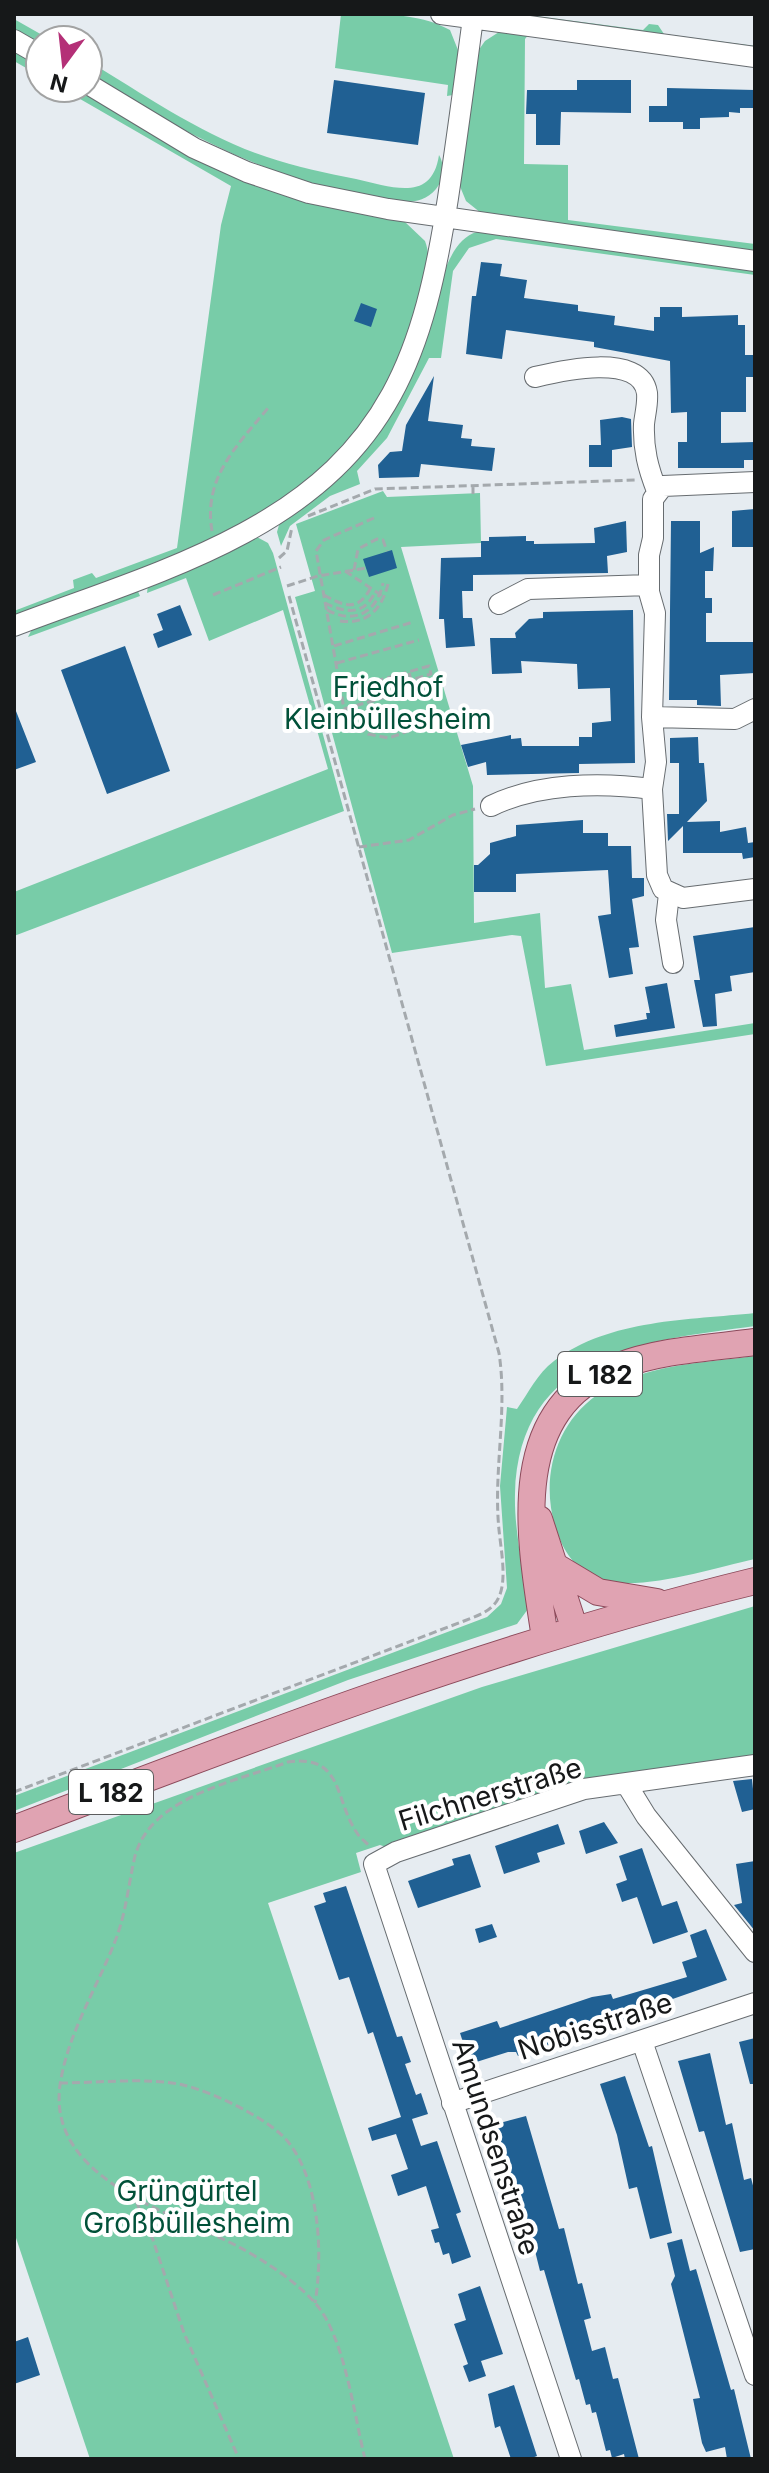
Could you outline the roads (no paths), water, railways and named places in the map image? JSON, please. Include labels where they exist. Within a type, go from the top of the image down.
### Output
[{"type":"main road","name":"L 182","points":[[545,1638],[532,1534],[533,1468],[553,1418],[579,1389],[604,1372],[650,1356],[755,1342]]},
{"type":"main road","name":"L 182","points":[[533,1508],[558,1568],[575,1630]]},
{"type":"main road","name":"L 182","points":[[558,1568],[598,1592],[669,1603]]},
{"type":"main road","name":"L 182","points":[[14,1829],[288,1725],[545,1638],[755,1581]]},
{"type":"street","points":[[441,14],[755,57]]},
{"type":"street","points":[[14,626],[217,545],[266,520],[313,488],[341,462],[378,418],[400,382],[424,321],[445,217],[473,18]]},
{"type":"street","points":[[104,94],[194,148],[247,172],[331,198],[755,261]]},
{"type":"street","points":[[535,377],[586,366],[624,371],[643,383],[647,397],[645,459],[655,495],[649,585],[655,613],[652,717],[656,762],[652,789],[657,875],[669,894],[666,920],[673,963]]},
{"type":"street","points":[[655,495],[677,483],[755,482]]},
{"type":"street","points":[[499,604],[528,589],[649,585]]},
{"type":"street","points":[[652,717],[735,719],[755,709]]},
{"type":"street","points":[[491,806],[518,793],[554,788],[652,789]]},
{"type":"street","points":[[669,894],[695,898],[755,889]]},
{"type":"street","name":"Filchnerstraße","points":[[379,1861],[584,1789],[755,1765]]},
{"type":"street","points":[[627,1785],[646,1816],[755,1952]]},
{"type":"street","name":"Amundsenstraße","points":[[379,1861],[452,2103],[571,2459]]},
{"type":"street","name":"Nobisstraße","points":[[452,2103],[755,2003]]},
{"type":"street","points":[[642,2041],[755,2375]]},
{"type":"park label","name":"Friedhof Kleinbüllesheim","points":[[388,703]]},
{"type":"park label","name":"Grüngürtel Großbüllesheim","points":[[187,2207]]}]
